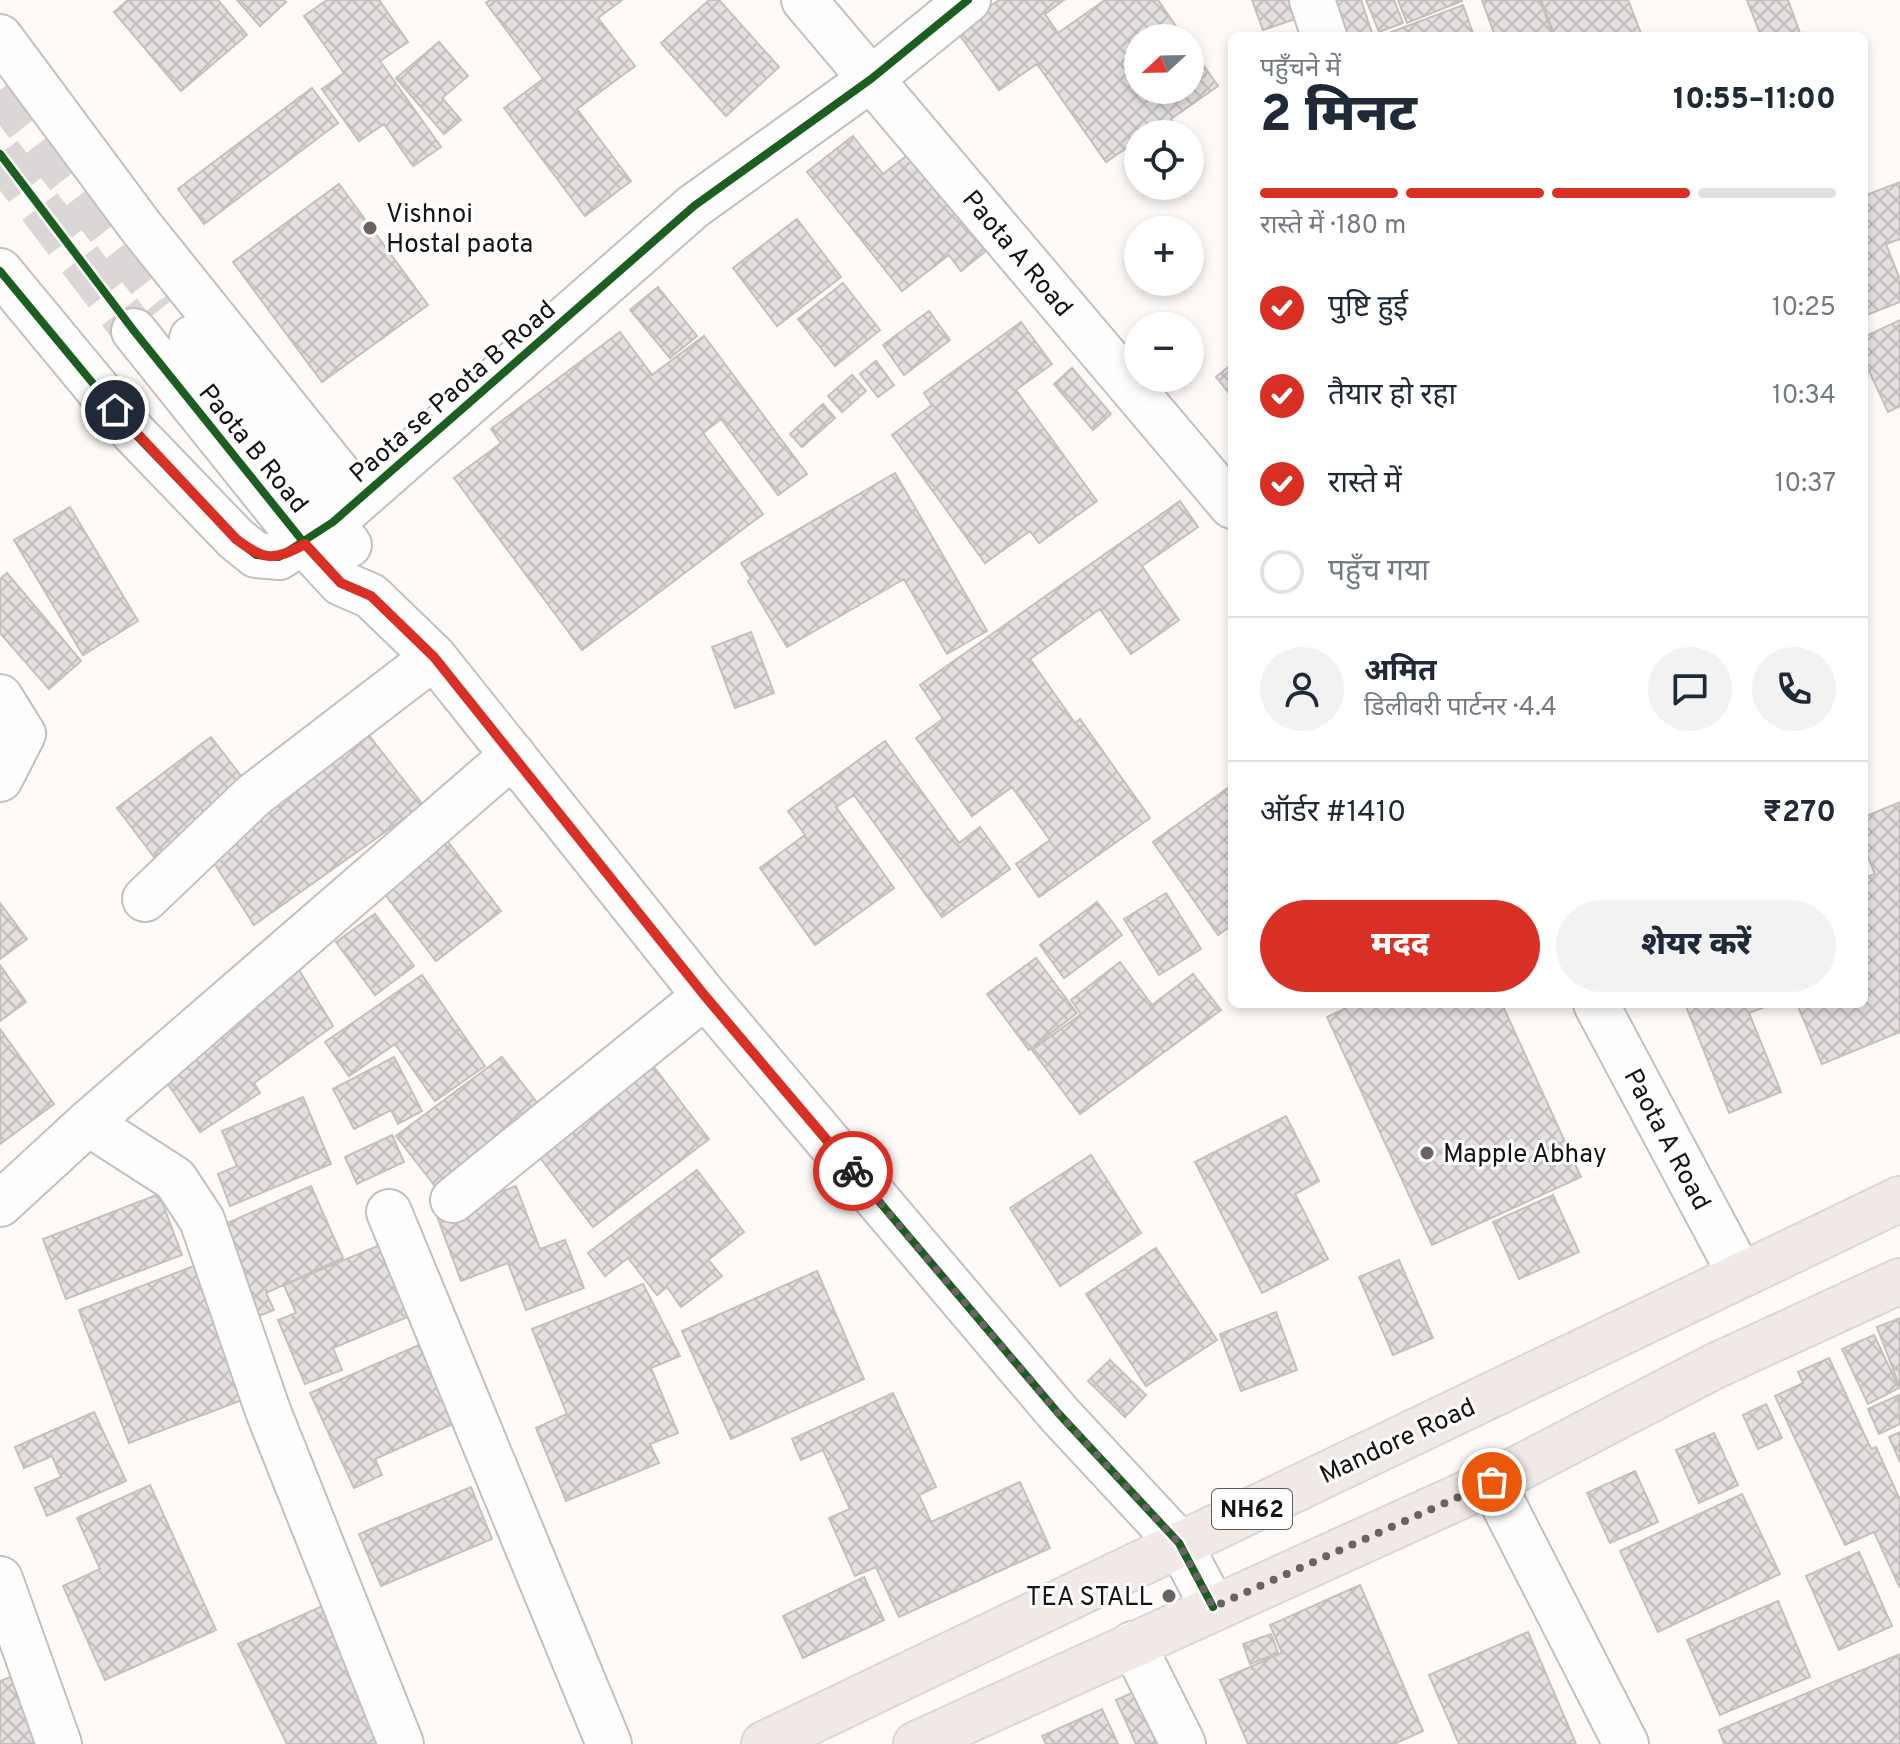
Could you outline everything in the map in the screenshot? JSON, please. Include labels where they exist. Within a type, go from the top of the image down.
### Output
[{"type":"highway","name":"Mandore Road","points":[[764,1744],[1900,1199]]},
{"type":"highway","name":"NH62","points":[[916,1744],[1492,1482],[1715,1366],[1900,1281]]},
{"type":"street","name":"Paota A Road","points":[[804,0],[1228,501]]},
{"type":"street","name":"Paota se Paota B Road","points":[[0,271],[134,433],[236,539],[256,555],[279,557],[332,521],[694,206],[871,79],[968,0]]},
{"type":"street","points":[[1312,0],[1323,32]]},
{"type":"street","points":[[0,37],[141,227],[332,521]]},
{"type":"street","name":"Paota B Road","points":[[150,318],[332,521],[361,564],[371,596],[434,657],[705,996],[1059,1414],[1179,1543],[1213,1607]]},
{"type":"street","points":[[145,899],[254,795],[434,657]]},
{"type":"street","points":[[0,697],[23,734],[0,779]]},
{"type":"street","points":[[0,1204],[88,1123],[513,755]]},
{"type":"street","points":[[453,1200],[705,996]]},
{"type":"street","name":"Paota A Road","points":[[1598,1008],[1740,1274]]},
{"type":"street","points":[[88,1123],[175,1179],[202,1220],[268,1411],[401,1744]]},
{"type":"street","points":[[389,1212],[609,1744]]},
{"type":"street","points":[[1492,1482],[1626,1744]]},
{"type":"street","points":[[0,1579],[59,1744]]},
{"type":"street","points":[[1133,1644],[1183,1744]]},
{"type":"building","points":[[128,0],[218,0],[247,35],[181,91],[114,12]]},
{"type":"building","points":[[237,0],[284,0],[286,2],[260,26]]},
{"type":"building","points":[[327,0],[379,0],[408,42],[380,61],[441,147],[413,166],[384,124],[359,141],[322,89],[344,73],[304,16]]},
{"type":"building","points":[[490,0],[622,0],[598,18],[635,66],[577,109],[631,181],[585,216],[504,108],[543,79],[486,3]]},
{"type":"building","points":[[709,0],[719,0],[779,67],[726,116],[661,43]]},
{"type":"building","points":[[999,0],[1064,0],[1045,14],[1058,33],[1105,0],[1158,0],[1174,24],[1124,24],[1124,104],[1192,104],[1172,120],[1124,120],[1124,150],[1106,162],[1037,64],[999,90],[956,30]]},
{"type":"building","points":[[1252,0],[1305,0],[1310,14],[1263,30]]},
{"type":"building","points":[[1318,0],[1361,0],[1372,32],[1330,32]]},
{"type":"building","points":[[1366,0],[1394,0],[1403,23],[1379,32]]},
{"type":"building","points":[[1398,0],[1462,0],[1462,1],[1407,23]]},
{"type":"building","points":[[1482,0],[1540,0],[1552,32],[1494,32]]},
{"type":"building","points":[[1541,0],[1628,0],[1640,32],[1553,32]]},
{"type":"building","points":[[1747,0],[1788,0],[1800,32],[1759,32]]},
{"type":"building","points":[[1463,5],[1473,32],[1391,32]]},
{"type":"building","points":[[439,42],[468,76],[442,98],[461,120],[444,134],[396,78]]},
{"type":"building","points":[[1204,66],[1218,86],[1204,96]]},
{"type":"building","points":[[312,88],[338,123],[204,224],[178,189]]},
{"type":"building","points":[[853,136],[883,174],[909,154],[986,251],[961,271],[949,255],[902,291],[807,172]]},
{"type":"building","points":[[1900,182],[1900,239],[1886,244],[1900,280],[1900,302],[1868,314],[1868,194]]},
{"type":"building","points":[[339,184],[428,305],[322,382],[233,262]]},
{"type":"building","points":[[797,219],[841,277],[777,326],[733,268]]},
{"type":"building","points":[[843,283],[880,330],[835,366],[798,319]]},
{"type":"building","points":[[658,287],[697,336],[670,358],[630,310]]},
{"type":"building","points":[[929,311],[950,340],[904,375],[883,345]]},
{"type":"building","points":[[1900,320],[1900,406],[1888,412],[1868,369],[1868,335]]},
{"type":"building","points":[[1021,322],[1052,364],[1016,390],[1097,501],[1039,543],[1030,531],[985,563],[892,435],[932,405],[924,393]]},
{"type":"building","points":[[620,332],[652,375],[704,336],[807,474],[778,495],[721,419],[703,433],[763,514],[582,650],[454,478],[501,443],[491,429]]},
{"type":"building","points":[[876,361],[894,385],[878,397],[860,374]]},
{"type":"building","points":[[1228,367],[1228,392],[1216,377]]},
{"type":"building","points":[[1072,368],[1111,414],[1093,430],[1054,384]]},
{"type":"building","points":[[852,375],[866,391],[842,412],[828,396]]},
{"type":"building","points":[[823,404],[835,418],[802,447],[790,434]]},
{"type":"building","points":[[895,473],[987,631],[947,654],[904,579],[787,647],[748,581],[751,579],[741,563]]},
{"type":"building","points":[[1180,501],[1198,527],[1142,566],[1179,620],[1131,654],[1100,609],[1030,659],[1075,723],[1080,719],[1150,818],[1039,897],[1016,864],[1050,840],[1012,787],[972,816],[916,738],[943,719],[920,685]]},
{"type":"building","points":[[70,507],[138,621],[83,655],[14,540]]},
{"type":"building","points":[[7,573],[81,661],[49,689],[0,633],[0,579]]},
{"type":"building","points":[[751,632],[774,693],[735,708],[712,647]]},
{"type":"building","points":[[364,729],[423,805],[254,925],[205,849]]},
{"type":"building","points":[[211,737],[248,785],[154,857],[117,808]]},
{"type":"building","points":[[885,741],[959,843],[980,827],[1010,869],[942,917],[854,795],[836,807],[894,888],[815,945],[760,868],[805,835],[788,811]]},
{"type":"building","points":[[1228,788],[1228,928],[1218,935],[1153,842]]},
{"type":"building","points":[[1900,802],[1900,1032],[1822,1064],[1799,1008],[1868,1008],[1868,877],[1875,874],[1868,857],[1868,815]]},
{"type":"building","points":[[442,834],[501,911],[436,961],[377,884]]},
{"type":"building","points":[[1166,893],[1201,949],[1159,975],[1124,919]]},
{"type":"building","points":[[1097,902],[1122,935],[1064,978],[1040,945]]},
{"type":"building","points":[[0,903],[27,939],[0,959]]},
{"type":"building","points":[[375,914],[414,966],[375,995],[336,942]]},
{"type":"building","points":[[1036,958],[1077,1013],[1029,1050],[987,994]]},
{"type":"building","points":[[293,960],[333,1026],[254,1083],[260,1093],[200,1132],[160,1072]]},
{"type":"building","points":[[1120,962],[1152,1005],[1193,974],[1221,1010],[1080,1114],[1032,1050],[1081,1014],[1071,1000]]},
{"type":"building","points":[[0,965],[26,1002],[0,1021]]},
{"type":"building","points":[[422,975],[485,1066],[435,1101],[395,1044],[349,1076],[325,1042]]},
{"type":"building","points":[[1346,1008],[1504,1008],[1581,1177],[1432,1245],[1327,1017]]},
{"type":"building","points":[[1687,1008],[1762,1008],[1749,1013],[1781,1092],[1729,1113]]},
{"type":"building","points":[[0,1029],[54,1104],[0,1144]]},
{"type":"building","points":[[394,1057],[422,1111],[398,1124],[391,1110],[354,1129],[333,1089]]},
{"type":"building","points":[[502,1057],[542,1109],[442,1195],[396,1136]]},
{"type":"building","points":[[651,1063],[709,1139],[593,1227],[535,1151]]},
{"type":"building","points":[[303,1097],[331,1164],[230,1206],[218,1174],[237,1166],[222,1131]]},
{"type":"building","points":[[1286,1116],[1319,1181],[1295,1194],[1328,1259],[1262,1293],[1195,1162]]},
{"type":"building","points":[[392,1135],[404,1162],[357,1184],[345,1157]]},
{"type":"building","points":[[1091,1155],[1141,1233],[1060,1286],[1010,1208]]},
{"type":"building","points":[[697,1170],[744,1232],[708,1260],[722,1276],[681,1307],[667,1287],[657,1295],[628,1258],[605,1276],[588,1253]]},
{"type":"building","points":[[311,1186],[343,1258],[266,1293],[274,1310],[254,1318],[214,1229]]},
{"type":"building","points":[[516,1186],[540,1249],[565,1240],[584,1288],[526,1310],[508,1263],[461,1281],[437,1216]]},
{"type":"building","points":[[159,1194],[182,1255],[66,1299],[43,1239]]},
{"type":"building","points":[[1553,1195],[1579,1252],[1519,1279],[1493,1222]]},
{"type":"building","points":[[392,1240],[422,1311],[333,1348],[342,1370],[305,1384],[278,1320],[296,1313],[284,1285]]},
{"type":"building","points":[[1156,1248],[1217,1340],[1146,1386],[1086,1294]]},
{"type":"building","points":[[1399,1260],[1433,1338],[1393,1355],[1359,1277]]},
{"type":"building","points":[[194,1266],[245,1399],[129,1443],[79,1310]]},
{"type":"building","points":[[817,1271],[864,1379],[731,1439],[682,1331]]},
{"type":"building","points":[[643,1284],[680,1356],[651,1368],[678,1433],[650,1444],[659,1463],[566,1501],[536,1428],[567,1414],[532,1329]]},
{"type":"building","points":[[1276,1312],[1297,1370],[1241,1391],[1220,1334]]},
{"type":"building","points":[[1900,1318],[1900,1388],[1877,1327]]},
{"type":"building","points":[[1874,1335],[1899,1388],[1868,1404],[1842,1349]]},
{"type":"building","points":[[430,1340],[466,1418],[375,1459],[382,1475],[354,1488],[310,1393]]},
{"type":"building","points":[[1829,1358],[1871,1449],[1876,1447],[1900,1500],[1900,1588],[1874,1532],[1845,1545],[1775,1396],[1803,1383],[1798,1372]]},
{"type":"building","points":[[1110,1360],[1146,1395],[1125,1417],[1088,1381]]},
{"type":"building","points":[[893,1393],[936,1487],[919,1495],[931,1522],[1020,1482],[1050,1548],[899,1617],[876,1567],[855,1576],[829,1518],[850,1509],[823,1450],[801,1460],[792,1439]]},
{"type":"building","points":[[1899,1395],[1900,1424],[1879,1434],[1868,1409]]},
{"type":"building","points":[[1766,1404],[1782,1438],[1758,1449],[1743,1415]]},
{"type":"building","points":[[94,1412],[126,1481],[47,1516],[35,1488],[61,1477],[52,1456],[24,1468],[15,1447]]},
{"type":"building","points":[[1900,1432],[1900,1462],[1889,1437]]},
{"type":"building","points":[[1714,1433],[1738,1485],[1699,1503],[1676,1450]]},
{"type":"building","points":[[1635,1471],[1658,1522],[1610,1543],[1587,1493]]},
{"type":"building","points":[[150,1485],[216,1630],[105,1680],[63,1586],[100,1569],[77,1518]]},
{"type":"building","points":[[471,1487],[492,1539],[381,1586],[359,1534]]},
{"type":"building","points":[[1742,1494],[1780,1574],[1658,1632],[1620,1551]]},
{"type":"building","points":[[1859,1552],[1892,1626],[1839,1650],[1806,1576]]},
{"type":"building","points":[[864,1577],[884,1620],[803,1658],[783,1616]]},
{"type":"building","points":[[1360,1585],[1423,1731],[1394,1744],[1248,1744],[1220,1680],[1282,1653],[1270,1625]]},
{"type":"building","points":[[1778,1601],[1810,1677],[1720,1715],[1687,1640]]},
{"type":"building","points":[[329,1603],[387,1744],[287,1744],[238,1644]]},
{"type":"building","points":[[1528,1632],[1576,1744],[1459,1744],[1429,1675]]},
{"type":"building","points":[[1271,1634],[1278,1653],[1250,1664],[1243,1644]]},
{"type":"building","points":[[1900,1654],[1900,1744],[1724,1744],[1719,1730]]},
{"type":"building","points":[[20,1673],[31,1697],[19,1701],[37,1744],[0,1744],[0,1681]]},
{"type":"building","points":[[1147,1686],[1173,1744],[1136,1744],[1116,1700]]},
{"type":"building","points":[[1102,1709],[1118,1744],[1046,1744],[1042,1736]]},
{"type":"tunnel","points":[[0,90],[167,304]]},
{"type":"tunnel","points":[[0,154],[134,331]]},
{"type":"cycle path","points":[[0,271],[134,433],[236,539],[256,555],[279,557],[333,522],[694,206],[871,79],[968,0]]},
{"type":"cycle path","points":[[0,154],[134,331],[305,544],[341,583],[371,596],[434,657],[705,996],[1059,1414],[1179,1543],[1213,1607]]},
{"type":"way so far","points":[[853,1171],[1059,1414],[1179,1543],[1213,1607],[1492,1482]]},
{"type":"place","name":"Vishnoi Hostal paota","points":[[370,228]]},
{"type":"place","name":"Mapple Abhay","points":[[1427,1153]]},
{"type":"place","name":"TEA STALL","points":[[1169,1596]]},
{"type":"route","points":[[115,410],[236,539],[256,555],[279,557],[305,544],[341,583],[371,596],[434,657],[705,996],[853,1171]]}]
